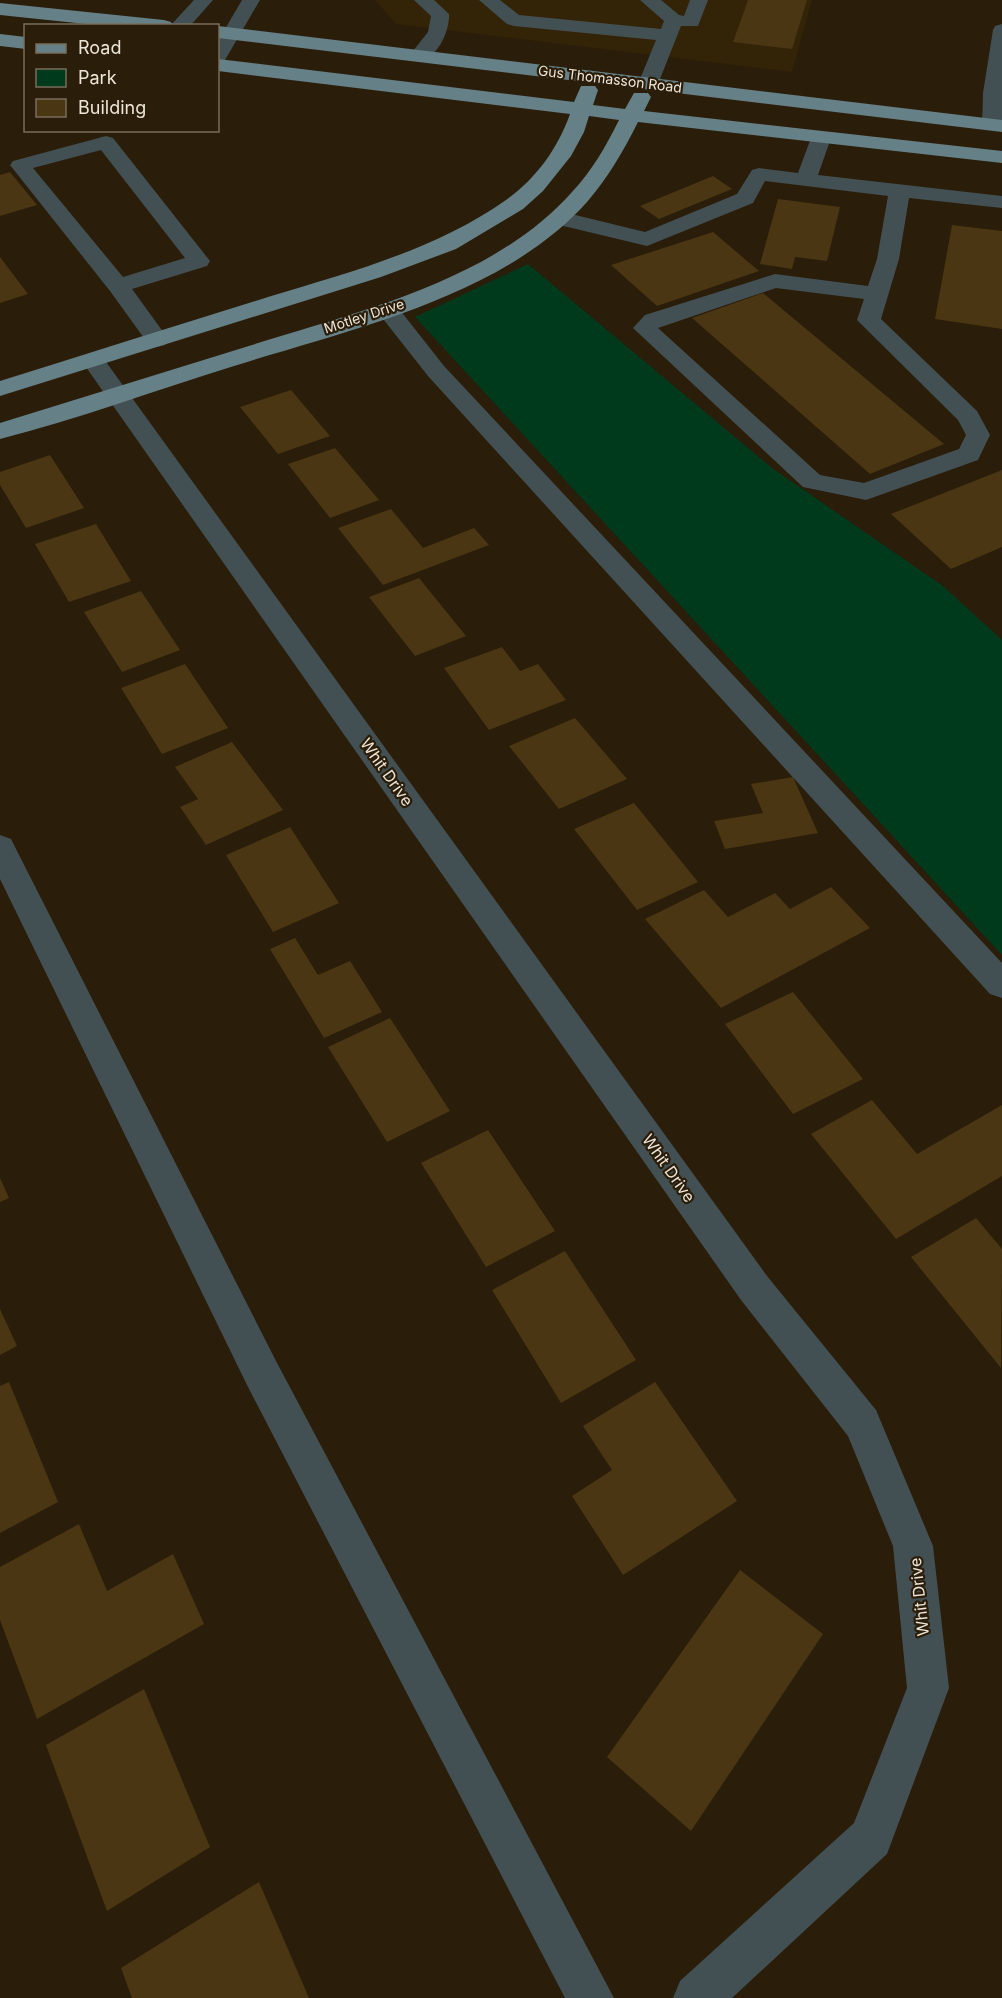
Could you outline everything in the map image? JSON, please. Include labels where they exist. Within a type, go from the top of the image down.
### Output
[{"type":"main road","points":[[0,9],[145,24]]},
{"type":"main road","name":"Gus Thomasson Road","points":[[225,33],[648,84],[999,131]]},
{"type":"main road","points":[[0,40],[24,43]]},
{"type":"main road","points":[[219,65],[632,116],[1002,157]]},
{"type":"main road","points":[[0,389],[373,272],[448,244],[515,204],[535,186],[561,156],[574,132],[592,77]]},
{"type":"main road","name":"Motley Drive","points":[[0,431],[388,310],[428,295],[495,262],[534,238],[559,218],[592,182],[608,159],[648,84]]},
{"type":"main road","points":[[515,204],[559,218]]},
{"type":"street","points":[[181,24],[204,0]]},
{"type":"street","points":[[219,53],[225,33],[251,0]]},
{"type":"street","points":[[419,56],[434,40],[441,26],[440,14],[423,0]]},
{"type":"street","points":[[488,0],[514,20],[671,28],[691,22],[699,0]]},
{"type":"street","points":[[649,0],[671,28]]},
{"type":"street","points":[[648,84],[671,28]]},
{"type":"street","points":[[999,131],[993,93],[1002,30]]},
{"type":"street","points":[[806,180],[821,138]]},
{"type":"street","points":[[118,286],[199,261],[106,142],[10,168],[118,286],[157,340]]},
{"type":"street","points":[[559,218],[647,239],[745,198],[759,174],[1002,202]]},
{"type":"street","points":[[877,294],[774,281],[654,320],[645,328],[812,481],[866,492],[969,454],[978,435],[968,416],[869,320],[888,259],[899,190]]},
{"type":"street","points":[[388,310],[436,371],[1002,985]]},
{"type":"street","name":"Whit Drive","points":[[93,360],[754,1288],[862,1423],[913,1546],[928,1688],[871,1838],[697,1998]]},
{"type":"street","points":[[0,847],[262,1374],[590,1998]]},
{"type":"shaded area","points":[[375,0],[812,0],[792,72],[396,24]]},
{"type":"green space","points":[[528,264],[772,468],[943,586],[1002,640],[1002,955],[415,317]]},
{"type":"building","points":[[748,0],[807,0],[792,49],[733,42]]},
{"type":"building","points":[[10,172],[37,205],[0,216],[0,175]]},
{"type":"building","points":[[713,176],[732,189],[659,219],[640,206]]},
{"type":"building","points":[[778,199],[840,207],[827,261],[795,257],[792,269],[760,264]]},
{"type":"building","points":[[952,225],[1002,231],[1002,329],[935,319]]},
{"type":"building","points":[[713,232],[759,271],[657,306],[611,265]]},
{"type":"building","points":[[0,257],[28,294],[0,303]]},
{"type":"building","points":[[763,293],[944,444],[870,474],[692,318]]},
{"type":"building","points":[[291,390],[330,436],[278,454],[240,407]]},
{"type":"building","points":[[335,448],[379,500],[330,518],[288,464]]},
{"type":"building","points":[[50,455],[84,508],[26,528],[0,485],[0,472]]},
{"type":"building","points":[[1002,470],[1002,547],[951,569],[891,514]]},
{"type":"building","points":[[391,509],[423,548],[474,528],[489,545],[383,585],[338,528]]},
{"type":"building","points":[[96,524],[131,581],[69,602],[35,544]]},
{"type":"building","points":[[419,578],[466,636],[415,656],[369,597]]},
{"type":"building","points":[[141,591],[180,650],[122,672],[84,612]]},
{"type":"building","points":[[502,647],[520,671],[538,664],[566,700],[489,730],[444,668]]},
{"type":"building","points":[[185,664],[228,728],[162,754],[121,688]]},
{"type":"building","points":[[575,718],[627,779],[559,809],[509,746]]},
{"type":"building","points":[[232,742],[283,810],[206,845],[180,807],[198,799],[175,767]]},
{"type":"building","points":[[793,777],[818,833],[725,849],[714,821],[763,813],[751,784]]},
{"type":"building","points":[[634,803],[698,882],[637,910],[574,829]]},
{"type":"building","points":[[290,827],[339,903],[273,932],[226,855]]},
{"type":"building","points":[[831,887],[870,928],[721,1008],[645,919],[704,890],[728,917],[775,893],[790,909]]},
{"type":"building","points":[[295,938],[318,975],[350,961],[382,1012],[324,1038],[270,949]]},
{"type":"building","points":[[793,992],[863,1079],[793,1114],[725,1024]]},
{"type":"building","points":[[390,1018],[450,1111],[387,1142],[328,1047]]},
{"type":"building","points":[[872,1100],[917,1154],[1002,1105],[1002,1176],[896,1239],[811,1134]]},
{"type":"building","points":[[488,1130],[555,1231],[486,1267],[421,1163]]},
{"type":"building","points":[[0,1178],[9,1198],[0,1202]]},
{"type":"building","points":[[976,1218],[1002,1249],[1001,1368],[911,1257]]},
{"type":"building","points":[[565,1251],[636,1360],[561,1403],[492,1290]]},
{"type":"building","points":[[0,1309],[17,1346],[0,1355]]},
{"type":"building","points":[[9,1382],[58,1502],[0,1533],[0,1386]]},
{"type":"building","points":[[655,1382],[737,1501],[623,1575],[572,1496],[612,1470],[583,1426]]},
{"type":"building","points":[[79,1524],[107,1591],[173,1554],[204,1624],[37,1719],[0,1620],[0,1567]]},
{"type":"building","points":[[740,1570],[823,1634],[691,1831],[607,1757]]},
{"type":"building","points":[[144,1689],[210,1847],[107,1911],[46,1745]]},
{"type":"building","points":[[259,1882],[309,1998],[132,1998],[121,1968]]}]
